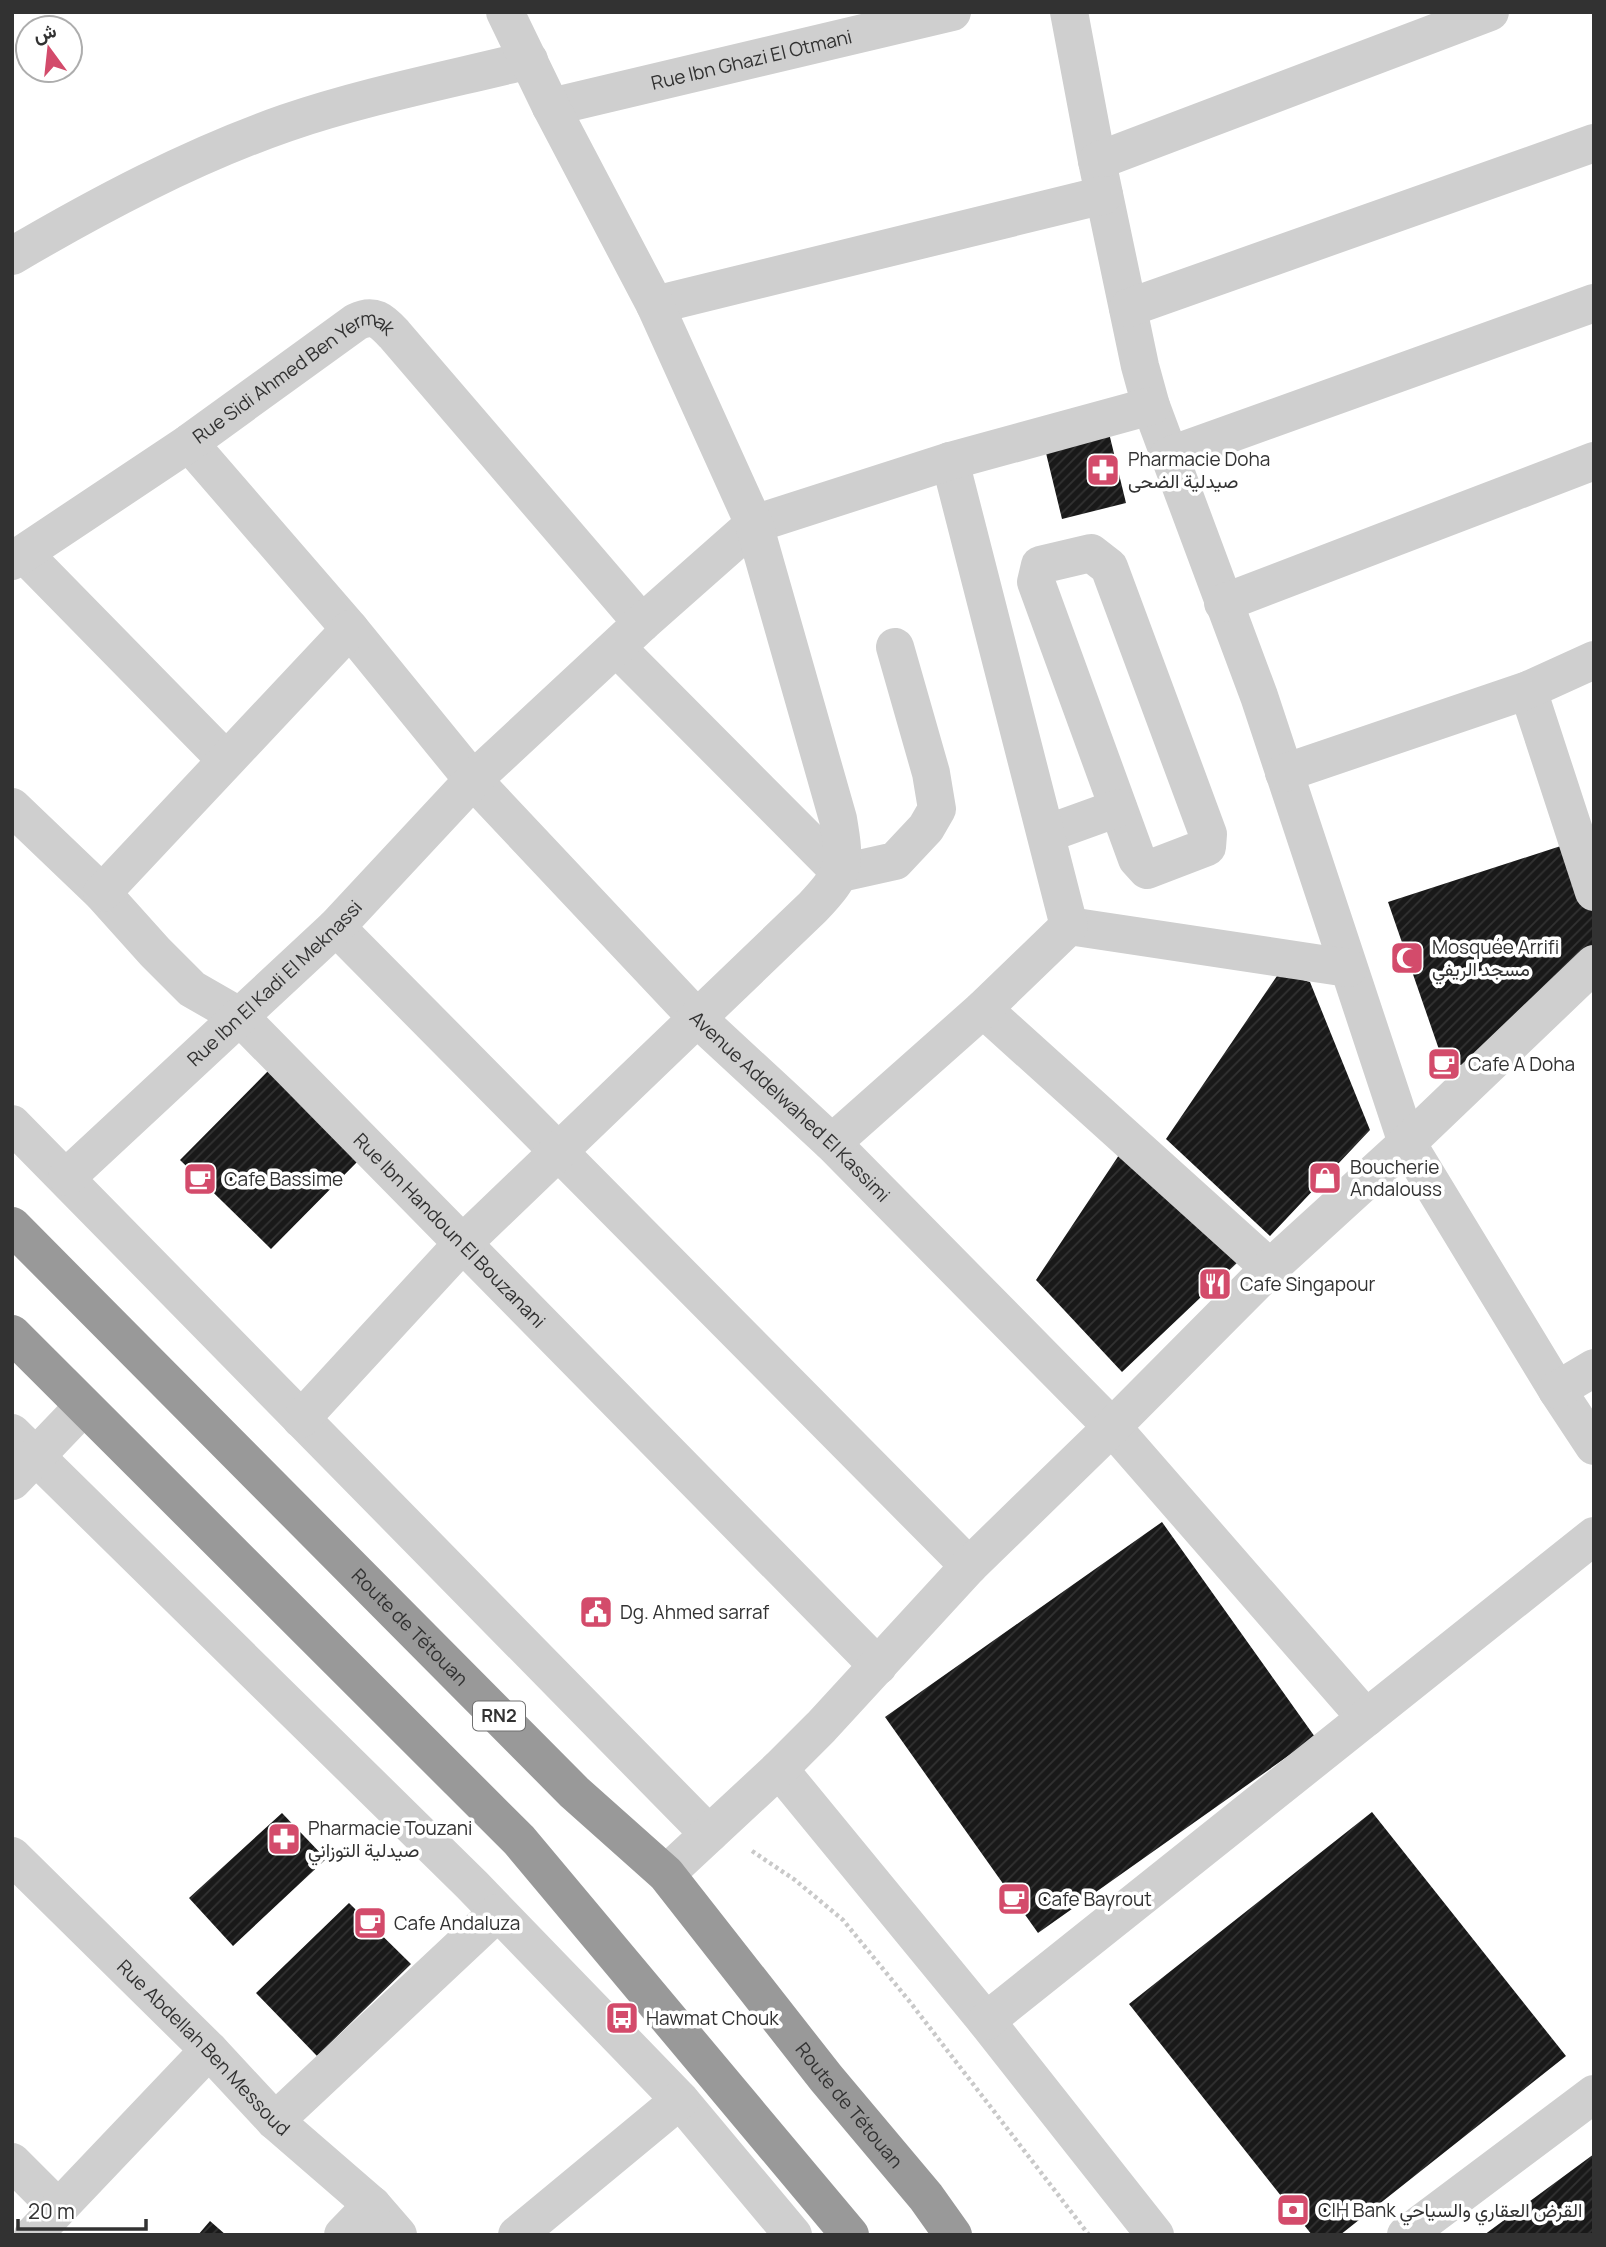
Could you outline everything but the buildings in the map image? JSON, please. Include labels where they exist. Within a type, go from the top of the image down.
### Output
[{"type":"highway","name":"Route de Tétouan","points":[[12,1226],[574,1792],[666,1874],[826,2078],[926,2197],[953,2235]]},
{"type":"highway","points":[[12,1334],[519,1840],[850,2235]]},
{"type":"street","points":[[301,1419],[463,1244],[813,907],[841,873],[843,858],[838,819],[754,524],[655,305],[551,107],[505,12]]},
{"type":"street","name":"Rue Ibn Ghazi El Otmani","points":[[551,107],[952,12]]},
{"type":"street","points":[[655,305],[1101,178],[1490,12]]},
{"type":"street","points":[[1075,14],[1101,178],[1140,366],[1151,406],[1259,696],[1408,1143],[1557,1390],[1594,1446]]},
{"type":"street","points":[[12,256],[97,208],[184,166],[286,123],[529,60]]},
{"type":"street","points":[[1128,308],[1594,142]]},
{"type":"street","points":[[1168,456],[1594,303]]},
{"type":"street","name":"Rue Sidi Ahmed Ben Yermak","points":[[18,558],[189,443],[366,317],[379,319],[394,334],[630,636]]},
{"type":"street","points":[[754,524],[950,461],[1151,406]]},
{"type":"street","points":[[189,443],[350,629],[473,780]]},
{"type":"street","points":[[950,461],[1069,926]]},
{"type":"street","points":[[1223,603],[1594,461]]},
{"type":"street","name":"Rue Ibn El Kadi El Meknassi","points":[[66,1177],[336,927],[473,780],[754,524]]},
{"type":"street","points":[[1091,553],[1109,568],[1209,835],[1207,847],[1147,870],[1137,859],[1118,808],[1036,582],[1040,565],[1091,553]]},
{"type":"street","points":[[18,558],[226,760]]},
{"type":"street","points":[[102,894],[350,629]]},
{"type":"street","points":[[630,636],[841,873]]},
{"type":"street","points":[[841,873],[895,861],[926,828],[937,809],[931,773],[895,648]]},
{"type":"street","points":[[1284,773],[1528,690],[1594,660]]},
{"type":"street","points":[[1528,690],[1594,892]]},
{"type":"street","name":"Avenue Addelwahed El Kassimi","points":[[473,780],[698,1018],[832,1143],[1112,1427],[1366,1718]]},
{"type":"street","name":"Rue Ibn Handoun El Bouzanani","points":[[12,807],[102,894],[192,989],[239,1016],[878,1666]]},
{"type":"street","points":[[1045,834],[1118,808]]},
{"type":"street","points":[[1069,926],[1348,968]]},
{"type":"street","points":[[832,1143],[983,1009],[1069,926]]},
{"type":"street","points":[[336,927],[969,1566]]},
{"type":"street","points":[[666,1874],[779,1769],[969,1566],[1270,1268],[1408,1143],[1594,964]]},
{"type":"street","points":[[983,1009],[1270,1268]]},
{"type":"street","points":[[12,1124],[709,1834]]},
{"type":"street","points":[[1557,1390],[1594,1368]]},
{"type":"street","points":[[83,1407],[20,1456],[284,1697],[472,1885],[680,2100],[793,2235]]},
{"type":"street","points":[[986,2021],[1594,1536]]},
{"type":"street","points":[[779,1769],[986,2021],[1155,2235]]},
{"type":"street","name":"Rue Abdellah Ben Messoud","points":[[12,1856],[209,2050],[275,2121],[372,2205],[398,2235]]},
{"type":"street","points":[[275,2121],[497,1913]]},
{"type":"street","points":[[12,2162],[45,2222],[209,2050]]},
{"type":"street","points":[[1406,2235],[1594,2094]]},
{"type":"street","points":[[517,2235],[680,2100]]},
{"type":"street","points":[[343,2235],[372,2205]]},
{"type":"path","points":[[709,1834],[745,1846],[795,1880],[843,1920],[910,2002],[1089,2235]]},
{"type":"place","name":"Pharmacie Doha صيدلية الضحى","points":[[1103,470]]},
{"type":"place","name":"Mosquée Arrifi مسجد الريفي","points":[[1407,958]]},
{"type":"place","name":"Cafe A Doha","points":[[1444,1064]]},
{"type":"place","name":"Boucherie Andalouss","points":[[1325,1178]]},
{"type":"place","name":"Cafe Bassime","points":[[200,1179]]},
{"type":"place","name":"Cafe Singapour","points":[[1215,1284]]},
{"type":"place","name":"Dg. Ahmed sarraf","points":[[596,1612]]},
{"type":"place","name":"Pharmacie Touzani صيدلية التوزاني","points":[[284,1839]]},
{"type":"place","name":"Cafe Bayrout","points":[[1014,1899]]},
{"type":"place","name":"Cafe Andaluza","points":[[370,1923]]},
{"type":"place","name":"Hawmat Chouk","points":[[622,2018]]},
{"type":"place","name":"CIH Bank القرض العقاري والسياحي","points":[[1293,2210]]}]
